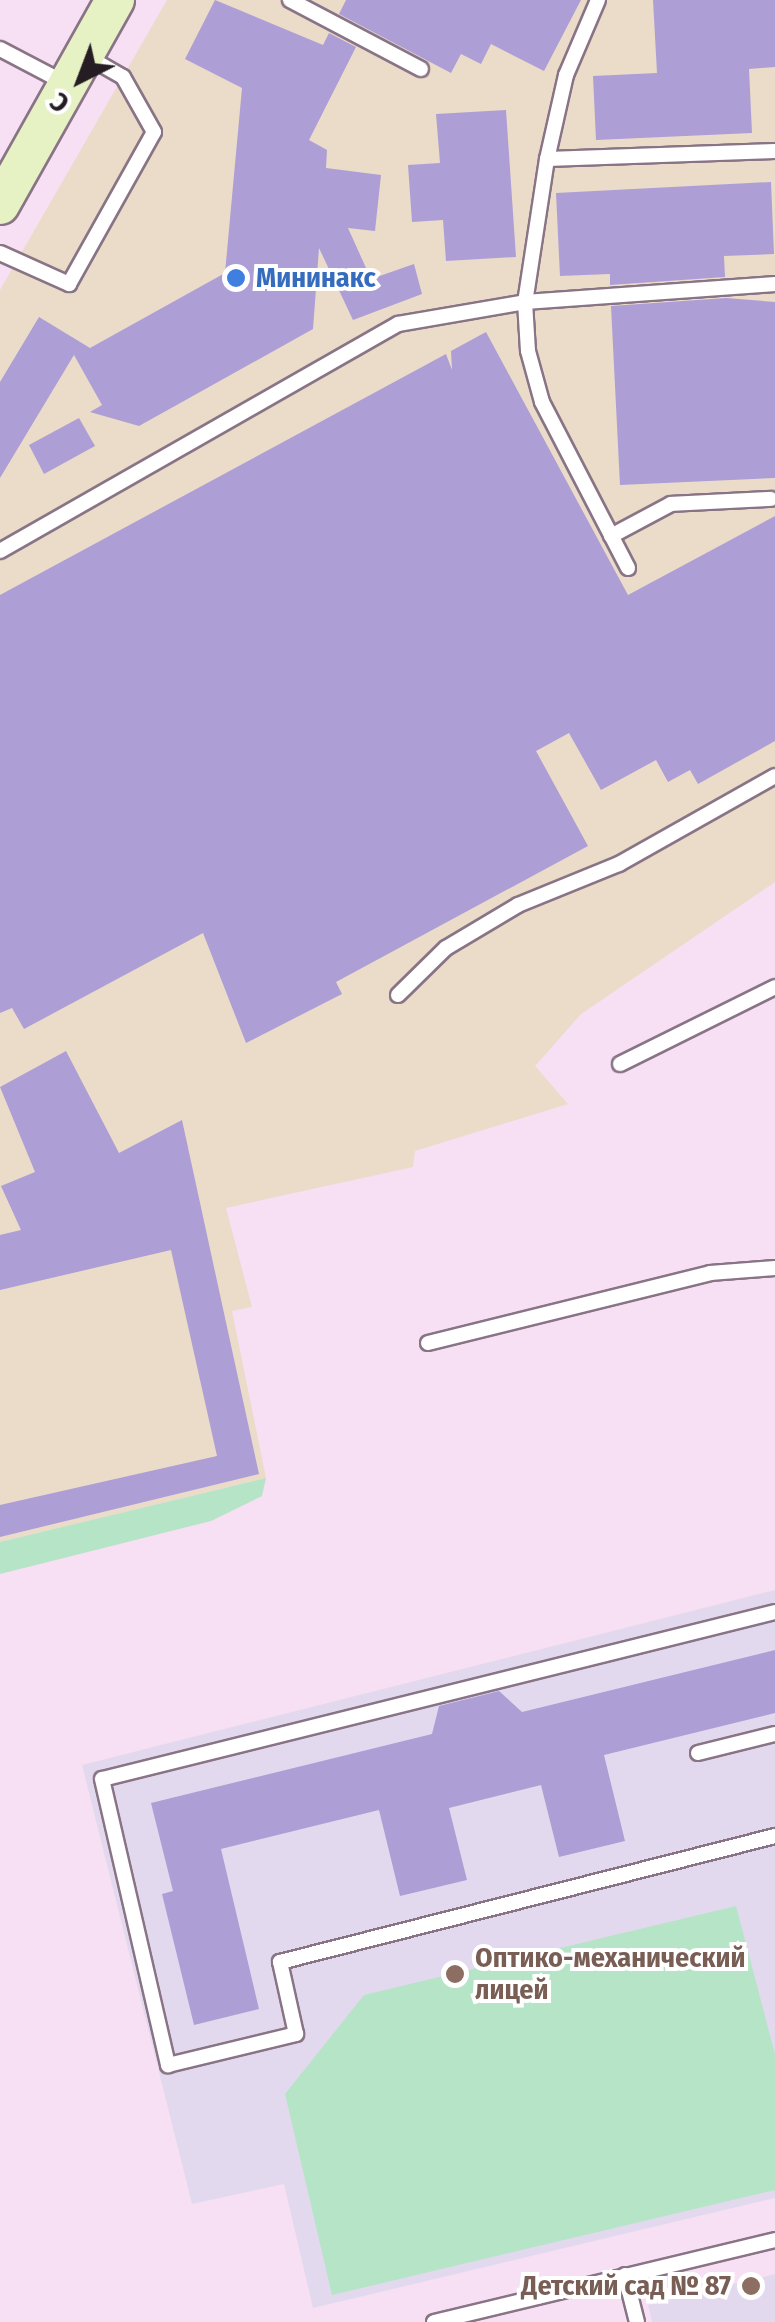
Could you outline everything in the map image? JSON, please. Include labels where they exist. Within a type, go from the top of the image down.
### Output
[{"type":"street","points":[[0,206],[115,0]]},
{"type":"lane","points":[[290,0],[422,69]]},
{"type":"lane","points":[[598,0],[566,75],[547,159],[525,302],[542,402],[628,568]]},
{"type":"lane","points":[[0,49],[76,70],[124,76],[154,132],[69,284],[0,252]]},
{"type":"lane","points":[[547,159],[775,151]]},
{"type":"lane","points":[[0,551],[398,324],[525,302],[775,284]]},
{"type":"lane","points":[[611,536],[671,504],[770,499]]},
{"type":"lane","points":[[398,995],[446,948],[518,905],[619,864],[775,776]]},
{"type":"lane","points":[[620,1064],[775,986]]},
{"type":"lane","points":[[428,1344],[710,1273],[775,1268]]},
{"type":"lane","points":[[775,1612],[102,1778],[168,2065],[296,2034],[280,1962],[775,1836]]},
{"type":"lane","points":[[698,1754],[775,1734]]},
{"type":"lane","points":[[434,2322],[775,2240]]},
{"type":"lane","points":[[625,2275],[636,2322]]},
{"type":"shaded area","points":[[167,0],[775,0],[775,882],[581,1014],[535,1066],[568,1104],[415,1151],[413,1167],[226,1208],[252,1307],[232,1311],[266,1478],[0,1542],[0,290]]},
{"type":"shaded area","name":"Оптико-механический лицей","points":[[775,1590],[775,2198],[313,2308],[284,2184],[192,2204],[82,1765]]},
{"type":"shaded area","name":"Детский сад № 87","points":[[775,2274],[775,2322],[652,2322],[648,2305]]},
{"type":"green space","points":[[266,1478],[262,1496],[211,1521],[0,1574],[0,1542]]},
{"type":"green space","points":[[736,1906],[775,2054],[775,2190],[332,2295],[285,2094],[364,1995]]},
{"type":"building","points":[[215,0],[323,45],[329,33],[356,47],[309,140],[327,150],[326,168],[381,175],[375,231],[348,228],[371,279],[414,264],[422,294],[353,320],[319,248],[313,329],[139,426],[90,412],[102,405],[74,355],[0,478],[0,382],[39,317],[90,348],[225,273],[242,88],[185,59]]},
{"type":"building","points":[[346,0],[581,0],[544,71],[491,44],[481,64],[461,54],[451,73],[339,14]]},
{"type":"building","points":[[653,0],[775,0],[775,67],[749,69],[752,133],[596,140],[593,76],[657,73]]},
{"type":"building","points":[[506,110],[516,257],[446,261],[443,220],[412,222],[408,165],[440,163],[436,114]]},
{"type":"building","points":[[771,182],[774,254],[724,256],[725,277],[610,285],[610,274],[560,276],[556,193]]},
{"type":"building","points":[[726,298],[775,302],[775,478],[620,485],[611,306]]},
{"type":"building","points":[[486,332],[628,595],[775,516],[775,741],[698,784],[690,770],[668,782],[656,760],[601,790],[569,733],[536,751],[588,846],[336,982],[342,994],[246,1043],[203,933],[24,1029],[12,1008],[0,1013],[0,595],[446,354],[452,370],[451,351]]},
{"type":"building","points":[[79,418],[95,446],[44,474],[29,445]]},
{"type":"building","points":[[66,1051],[119,1153],[182,1120],[259,1474],[0,1537],[0,1505],[217,1456],[171,1250],[0,1290],[0,1235],[21,1230],[1,1186],[35,1172],[0,1087]]},
{"type":"building","points":[[775,1650],[775,1713],[604,1755],[625,1841],[559,1857],[541,1785],[449,1808],[467,1880],[400,1896],[379,1810],[221,1849],[259,2009],[194,2025],[162,1894],[173,1891],[151,1803],[432,1734],[439,1706],[499,1691],[522,1712]]},
{"type":"place","name":"Мининакс","points":[[236,278]]},
{"type":"place","name":"Оптико-механический лицей","points":[[455,1974]]},
{"type":"place","name":"Детский сад № 87","points":[[751,2286]]}]
